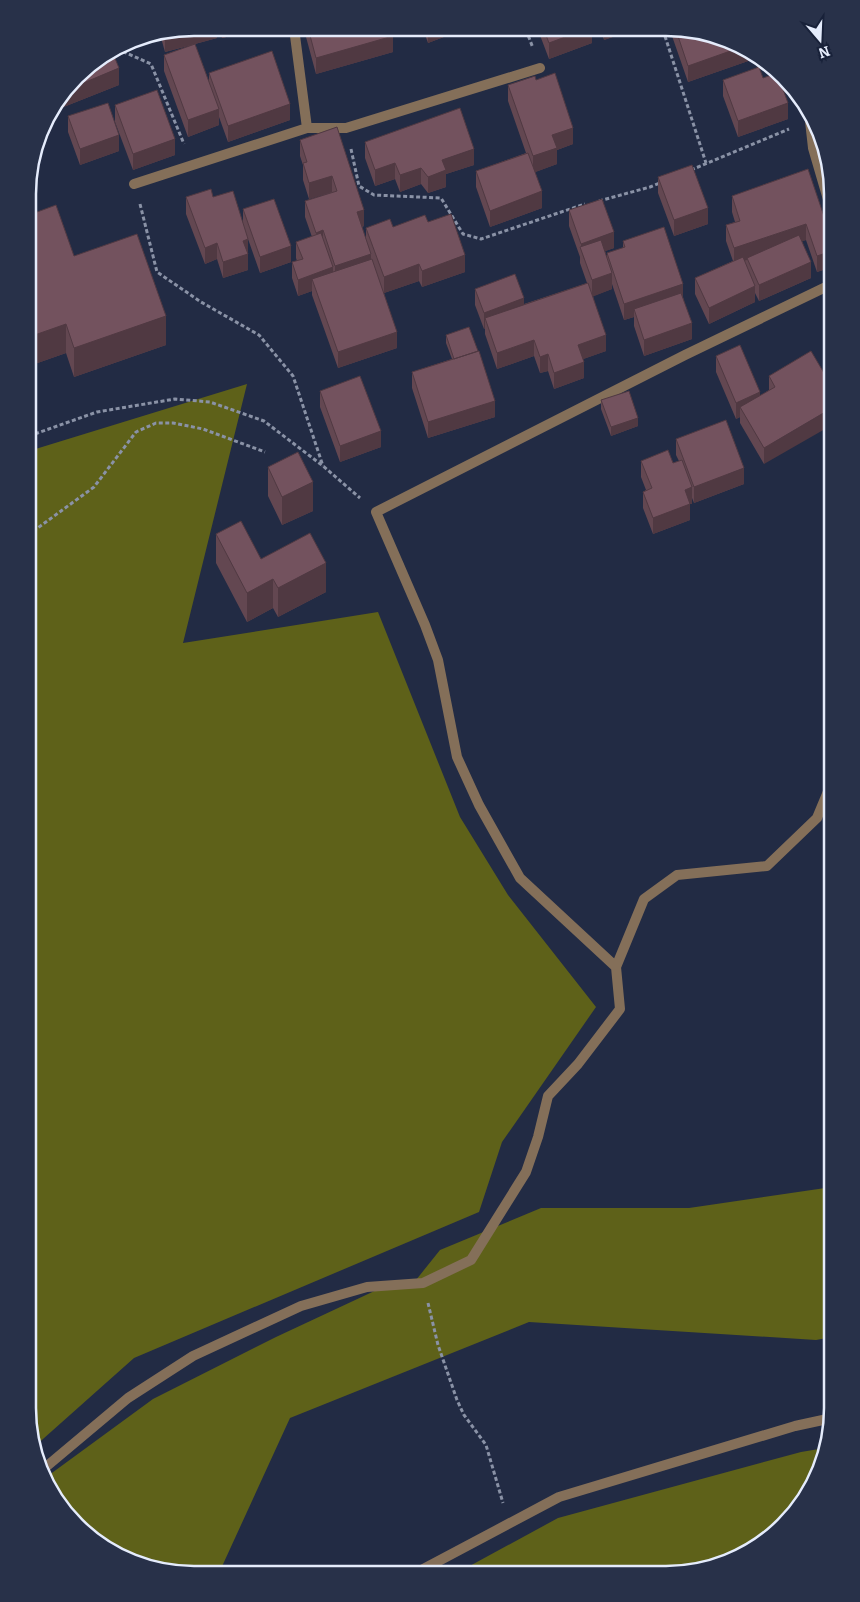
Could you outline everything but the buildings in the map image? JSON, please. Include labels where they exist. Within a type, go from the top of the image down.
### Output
[{"type":"street","points":[[295,36],[308,128]]},
{"type":"street","points":[[134,184],[308,128],[346,128],[540,68]]},
{"type":"street","points":[[811,133],[813,148],[823,182]]},
{"type":"street","points":[[616,967],[520,878],[479,805],[457,757],[435,651],[376,512],[685,355],[824,288]]},
{"type":"street","points":[[47,1466],[128,1398],[193,1356],[301,1306],[367,1287],[422,1283],[471,1260],[526,1172],[538,1137],[548,1096],[578,1064],[620,1009],[616,967],[644,899],[677,875],[767,866],[817,818],[824,802]]},
{"type":"street","points":[[429,1566],[559,1497],[795,1426],[823,1420]]},
{"type":"path","points":[[665,36],[706,163]]},
{"type":"path","points":[[125,52],[152,64],[192,165]]},
{"type":"path","points":[[346,128],[359,186],[374,195],[441,198],[463,234],[482,239],[590,203]]},
{"type":"path","points":[[682,173],[793,128]]},
{"type":"path","points":[[598,201],[666,180]]},
{"type":"path","points":[[134,184],[158,272],[201,302],[259,335],[293,376],[323,466]]},
{"type":"path","points":[[36,434],[97,412],[176,399],[210,402],[264,421],[323,466],[376,512]]},
{"type":"path","points":[[36,529],[94,487],[136,432],[156,423],[173,423],[203,429],[265,452]]},
{"type":"path","points":[[422,1283],[438,1345],[457,1400],[464,1415],[486,1445],[508,1524]]},
{"type":"shaded area","points":[[247,384],[183,643],[378,612],[460,817],[508,895],[596,1007],[502,1142],[479,1212],[134,1358],[40,1442],[36,1408],[36,449]]},
{"type":"shaded area","points":[[823,1188],[823,1339],[816,1340],[529,1322],[290,1418],[222,1566],[173,1564],[133,1554],[115,1545],[82,1520],[57,1487],[50,1474],[153,1399],[276,1337],[383,1287],[412,1285],[440,1250],[541,1208],[689,1208]]},
{"type":"shaded area","points":[[818,1449],[812,1469],[803,1487],[791,1504],[778,1520],[754,1539],[736,1550],[717,1557],[687,1564],[666,1566],[470,1566],[558,1518],[801,1452]]}]
